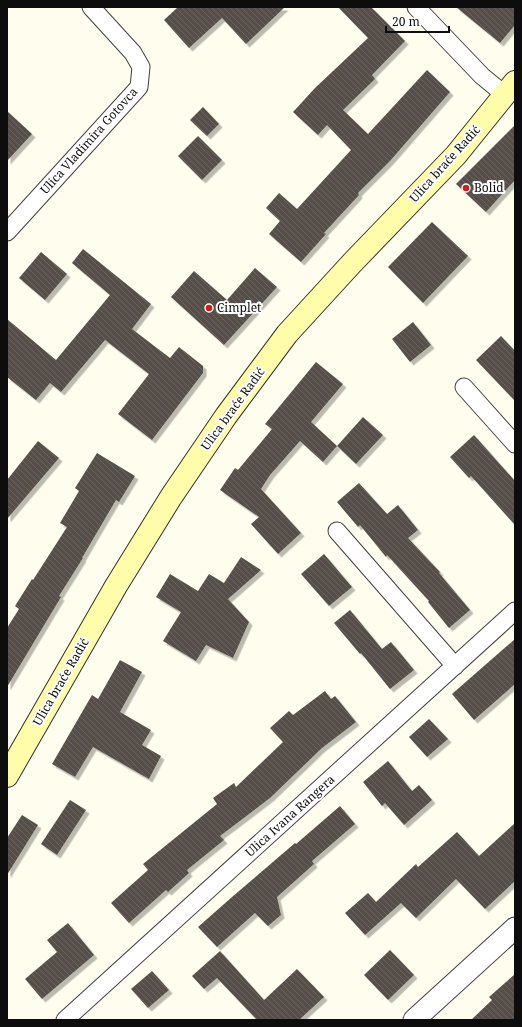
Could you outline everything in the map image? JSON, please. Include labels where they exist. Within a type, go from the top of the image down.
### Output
[{"type":"main road","name":"Ulica braće Radić","points":[[7,776],[116,586],[171,497],[226,416],[287,334],[352,263],[456,155],[510,88]]},
{"type":"street","name":"Ulica Vladimira Gotovca","points":[[7,232],[139,87],[141,68],[134,53],[91,7]]},
{"type":"street","points":[[416,7],[482,76],[510,88]]},
{"type":"street","points":[[464,387],[515,444]]},
{"type":"street","points":[[337,531],[454,666]]},
{"type":"street","name":"Ulica Ivana Rangera","points":[[65,1020],[515,611]]},
{"type":"street","points":[[414,1020],[515,928]]},
{"type":"building","points":[[178,7],[285,7],[246,44],[222,18],[189,48],[164,20]]},
{"type":"building","points":[[338,7],[371,7],[405,41],[372,75],[375,79],[343,110],[368,134],[427,70],[450,92],[390,161],[358,193],[359,195],[324,233],[326,234],[301,262],[269,234],[280,221],[266,208],[279,193],[297,209],[351,150],[327,125],[318,135],[293,112],[315,88],[368,38]]},
{"type":"building","points":[[456,7],[515,7],[515,25],[500,43]]},
{"type":"building","points":[[203,107],[219,124],[207,136],[190,120]]},
{"type":"building","points":[[7,111],[32,134],[7,161]]},
{"type":"building","points":[[515,125],[515,180],[486,212],[456,184]]},
{"type":"building","points":[[198,136],[222,160],[202,180],[178,156]]},
{"type":"building","points":[[432,222],[468,256],[423,303],[388,267]]},
{"type":"building","points":[[83,249],[151,304],[132,329],[170,358],[179,347],[203,366],[203,373],[152,440],[118,414],[149,374],[105,340],[61,392],[50,383],[36,400],[7,377],[7,319],[56,360],[110,295],[72,263]]},
{"type":"building","points":[[41,252],[67,274],[45,300],[19,278]]},
{"type":"building","name":"Cimplet","points":[[255,268],[277,287],[224,345],[171,297],[194,271],[227,300]]},
{"type":"building","points":[[413,322],[431,345],[410,362],[392,339]]},
{"type":"building","points":[[501,336],[515,351],[515,401],[476,360]]},
{"type":"building","points":[[316,362],[343,384],[311,422],[337,446],[323,462],[300,441],[270,475],[261,489],[301,533],[278,554],[251,524],[259,517],[220,490],[235,468],[238,470],[272,429],[265,424]]},
{"type":"building","points":[[363,417],[383,435],[356,464],[337,446]]},
{"type":"building","points":[[474,435],[515,481],[515,525],[471,476],[469,478],[450,457]]},
{"type":"building","points":[[38,441],[59,458],[7,519],[7,480]]},
{"type":"building","points":[[97,453],[135,476],[119,502],[116,500],[83,558],[59,596],[61,597],[7,687],[7,628],[19,609],[15,606],[67,527],[60,523],[79,491],[75,488]]},
{"type":"building","points":[[359,483],[387,514],[398,505],[418,530],[408,538],[440,572],[439,573],[470,610],[449,628],[428,602],[429,601],[387,555],[386,557],[360,525],[358,527],[337,502]]},
{"type":"building","points":[[324,554],[352,587],[329,606],[301,574]]},
{"type":"building","points":[[241,557],[261,570],[228,599],[249,622],[233,658],[206,645],[196,661],[163,641],[181,612],[156,597],[170,574],[198,591],[209,574],[224,583]]},
{"type":"building","points":[[350,610],[382,649],[391,642],[414,670],[390,689],[334,623]]},
{"type":"building","points":[[515,639],[515,684],[474,720],[452,694]]},
{"type":"building","points":[[120,660],[142,672],[120,712],[151,730],[142,745],[161,756],[149,779],[93,747],[75,777],[52,764],[92,695],[98,699]]},
{"type":"building","points":[[325,691],[331,699],[335,696],[356,722],[322,748],[270,798],[220,836],[224,840],[187,870],[189,873],[168,892],[166,890],[129,923],[111,903],[148,870],[143,864],[217,804],[213,798],[234,783],[236,787],[283,742],[270,728],[289,711],[293,715]]},
{"type":"building","points":[[429,719],[448,739],[427,757],[409,737]]},
{"type":"building","points":[[388,761],[412,791],[419,785],[432,800],[404,825],[385,803],[382,806],[363,782]]},
{"type":"building","points":[[70,800],[86,810],[57,855],[41,844]]},
{"type":"building","points":[[340,806],[355,824],[312,861],[314,864],[277,897],[281,915],[268,926],[255,913],[217,947],[198,927]]},
{"type":"building","points":[[22,815],[38,825],[7,875],[7,838]]},
{"type":"building","points":[[515,823],[515,881],[485,909],[456,879],[416,918],[401,903],[365,935],[345,913],[368,893],[376,902],[416,864],[418,867],[457,832],[479,856]]},
{"type":"building","points":[[68,923],[94,955],[42,999],[25,979],[57,952],[47,940]]},
{"type":"building","points":[[390,950],[414,975],[388,1000],[364,975]]},
{"type":"building","points":[[220,951],[264,1000],[297,969],[324,997],[299,1020],[257,1020],[217,978],[204,989],[192,976]]},
{"type":"building","points":[[152,971],[169,990],[148,1008],[131,989]]},
{"type":"building","points":[[515,974],[515,1020],[471,1020],[492,1000],[489,997]]},
{"type":"place","name":"Bolid","points":[[466,188]]},
{"type":"place","name":"Cimplet","points":[[209,308]]}]
